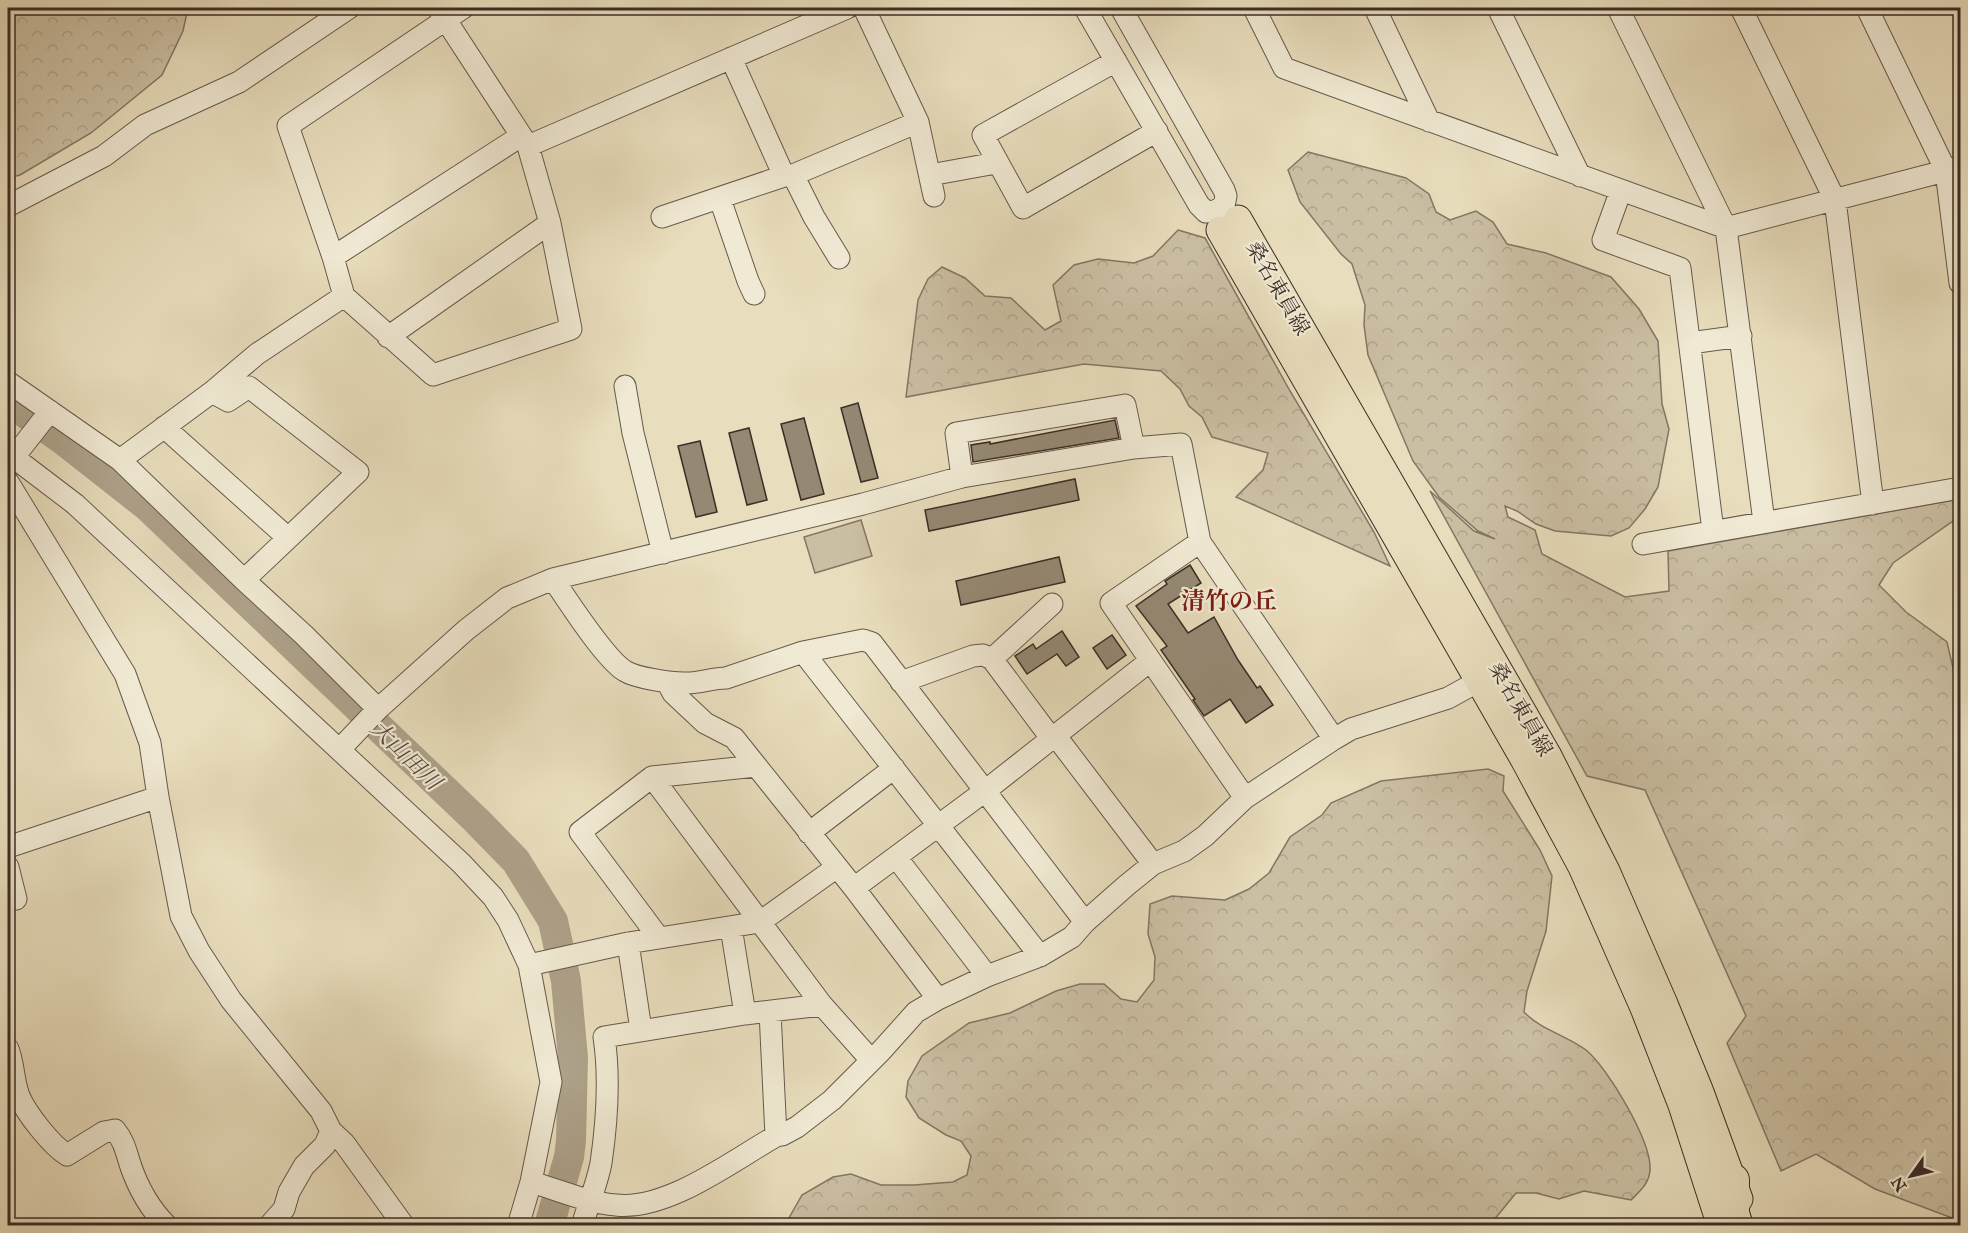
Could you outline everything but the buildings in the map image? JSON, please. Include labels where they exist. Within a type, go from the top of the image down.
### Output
[{"type":"highway","points":[[1733,1180],[1734,1215],[1737,1226]]},
{"type":"main road","name":"桑名東員線","points":[[1720,1226],[1682,1105],[1644,1008],[1582,867],[1229,225],[1548,756],[1606,871],[1660,994],[1700,1092],[1748,1226]]},
{"type":"street","points":[[8,206],[104,156],[145,125],[239,82],[349,8]]},
{"type":"street","points":[[333,257],[524,141],[847,8]]},
{"type":"street","points":[[864,8],[918,122],[934,196]]},
{"type":"street","points":[[1085,8],[1198,205],[1206,212],[1215,211],[1224,206],[1226,196],[1224,190],[1121,8]]},
{"type":"street","points":[[1254,8],[1284,69],[1726,228],[1953,169]]},
{"type":"street","points":[[1375,8],[1429,121]]},
{"type":"street","points":[[1498,8],[1580,176]]},
{"type":"street","points":[[1618,8],[1726,228],[1764,522]]},
{"type":"street","points":[[1741,8],[1835,200],[1873,504]]},
{"type":"street","points":[[1867,8],[1953,169],[1960,283]]},
{"type":"street","points":[[449,11],[524,141],[550,223],[571,329],[432,375],[344,296],[288,126],[449,11]]},
{"type":"street","points":[[730,58],[788,176],[839,258]]},
{"type":"street","points":[[1116,61],[983,135],[996,163],[1023,208],[1157,131]]},
{"type":"street","points":[[662,217],[788,176],[918,122]]},
{"type":"street","points":[[930,175],[996,163]]},
{"type":"street","points":[[1621,190],[1603,240],[1680,268],[1713,531]]},
{"type":"street","points":[[720,199],[754,294]]},
{"type":"street","points":[[388,337],[550,223]]},
{"type":"street","points":[[120,460],[212,392],[256,354],[344,296]]},
{"type":"street","points":[[1690,343],[1741,336]]},
{"type":"street","points":[[8,382],[48,414],[120,460],[304,635],[376,711]]},
{"type":"street","points":[[625,386],[633,433],[663,553]]},
{"type":"street","points":[[212,392],[228,401],[249,387],[358,472],[244,580]]},
{"type":"street","points":[[962,477],[956,433],[1125,405],[1134,448]]},
{"type":"street","points":[[48,414],[14,453],[75,504],[343,746],[493,897],[537,964],[551,1082],[531,1182],[518,1226]]},
{"type":"street","points":[[165,427],[288,538]]},
{"type":"street","points":[[343,746],[376,711],[466,630],[507,598],[553,579],[863,504],[962,477],[1134,448],[1181,444],[1200,542],[1335,739]]},
{"type":"street","points":[[8,482],[125,674],[150,743],[181,916],[199,951],[231,1000],[321,1111],[331,1131],[344,1143],[404,1226]]},
{"type":"street","points":[[1643,544],[1960,488]]},
{"type":"street","points":[[1200,542],[1111,603],[1245,798]]},
{"type":"street","points":[[553,579],[611,660],[626,672],[667,682],[688,684],[714,678],[726,678],[803,652],[863,640],[872,644],[1085,922]]},
{"type":"street","points":[[992,659],[1052,604]]},
{"type":"street","points":[[803,652],[1040,956]]},
{"type":"street","points":[[901,682],[973,656],[983,655],[992,659],[1153,864]]},
{"type":"street","points":[[854,888],[985,792],[1053,736],[1150,662]]},
{"type":"street","points":[[531,1182],[590,1200],[616,1205],[641,1206],[669,1197],[776,1136],[797,1127],[832,1100],[916,1012],[987,976],[1040,956],[1072,937],[1085,922],[1153,864],[1184,851],[1245,798],[1335,739],[1351,729],[1448,698],[1479,681]]},
{"type":"street","points":[[667,682],[673,693],[705,723],[734,738],[854,888],[938,999]]},
{"type":"street","points":[[659,938],[580,831],[652,777],[756,766]]},
{"type":"street","points":[[809,833],[894,768]]},
{"type":"street","points":[[652,777],[822,1005],[871,1060]]},
{"type":"street","points":[[8,847],[158,797]]},
{"type":"street","points":[[896,857],[987,976]]},
{"type":"street","points":[[8,867],[16,899]]},
{"type":"street","points":[[537,964],[628,943],[760,922],[837,867]]},
{"type":"street","points":[[731,927],[745,1014]]},
{"type":"street","points":[[628,943],[641,1030]]},
{"type":"street","points":[[582,1226],[601,1164],[608,1060],[604,1037],[745,1014],[822,1005]]},
{"type":"street","points":[[770,1012],[776,1136]]},
{"type":"street","points":[[8,1049],[12,1058],[19,1096],[34,1119],[61,1151],[67,1155],[104,1132],[114,1130],[123,1139],[142,1192],[153,1212],[167,1226]]},
{"type":"street","points":[[269,1226],[284,1209],[289,1192],[304,1166],[325,1145],[331,1131]]},
{"type":"green space","points":[[8,8],[188,8],[183,31],[162,75],[91,133],[20,175],[8,178]]},
{"type":"green space","points":[[1308,152],[1406,178],[1429,194],[1436,212],[1450,220],[1476,211],[1493,222],[1507,244],[1546,253],[1611,277],[1639,309],[1658,341],[1662,404],[1669,429],[1658,487],[1645,509],[1629,528],[1611,536],[1555,531],[1536,524],[1505,506],[1508,517],[1535,530],[1542,554],[1625,597],[1669,591],[1668,551],[1960,499],[1960,516],[1893,563],[1879,585],[1906,612],[1947,642],[1960,698],[1960,1221],[1875,1189],[1816,1154],[1781,1171],[1727,1043],[1746,1016],[1645,790],[1587,776],[1430,491],[1474,531],[1495,539],[1478,531],[1439,497],[1413,461],[1368,355],[1364,325],[1365,305],[1352,264],[1341,254],[1300,202],[1288,170]]},
{"type":"green space","points":[[1178,230],[1205,238],[1290,391],[1374,532],[1390,566],[1236,497],[1263,470],[1268,453],[1212,437],[1202,417],[1189,406],[1180,389],[1161,371],[1084,364],[906,397],[918,300],[928,279],[942,267],[965,278],[985,296],[1011,298],[1045,330],[1061,321],[1053,285],[1074,265],[1098,259],[1134,263],[1153,256]]},
{"type":"green space","points":[[861,520],[872,556],[815,573],[804,537]]},
{"type":"green space","points":[[1488,769],[1504,776],[1503,791],[1540,850],[1552,876],[1546,931],[1527,991],[1524,1012],[1538,1023],[1586,1050],[1606,1072],[1627,1106],[1644,1142],[1650,1170],[1646,1183],[1631,1200],[1584,1191],[1559,1199],[1536,1193],[1516,1193],[1489,1226],[785,1225],[802,1195],[833,1177],[851,1174],[881,1185],[914,1185],[953,1182],[967,1175],[971,1156],[961,1141],[946,1135],[919,1118],[906,1097],[908,1081],[922,1056],[969,1023],[1010,1013],[1056,991],[1080,984],[1104,984],[1121,999],[1137,1002],[1154,980],[1155,957],[1148,934],[1150,904],[1172,896],[1225,900],[1249,889],[1269,873],[1290,837],[1322,815],[1331,803],[1381,781]]},
{"type":"waterway","name":"大山田川","points":[[8,401],[63,440],[147,506],[476,820],[516,861],[553,921],[566,981],[573,1058],[569,1157],[549,1226]]},
{"type":"district","name":"清竹の丘","points":[[1229,601]]}]
